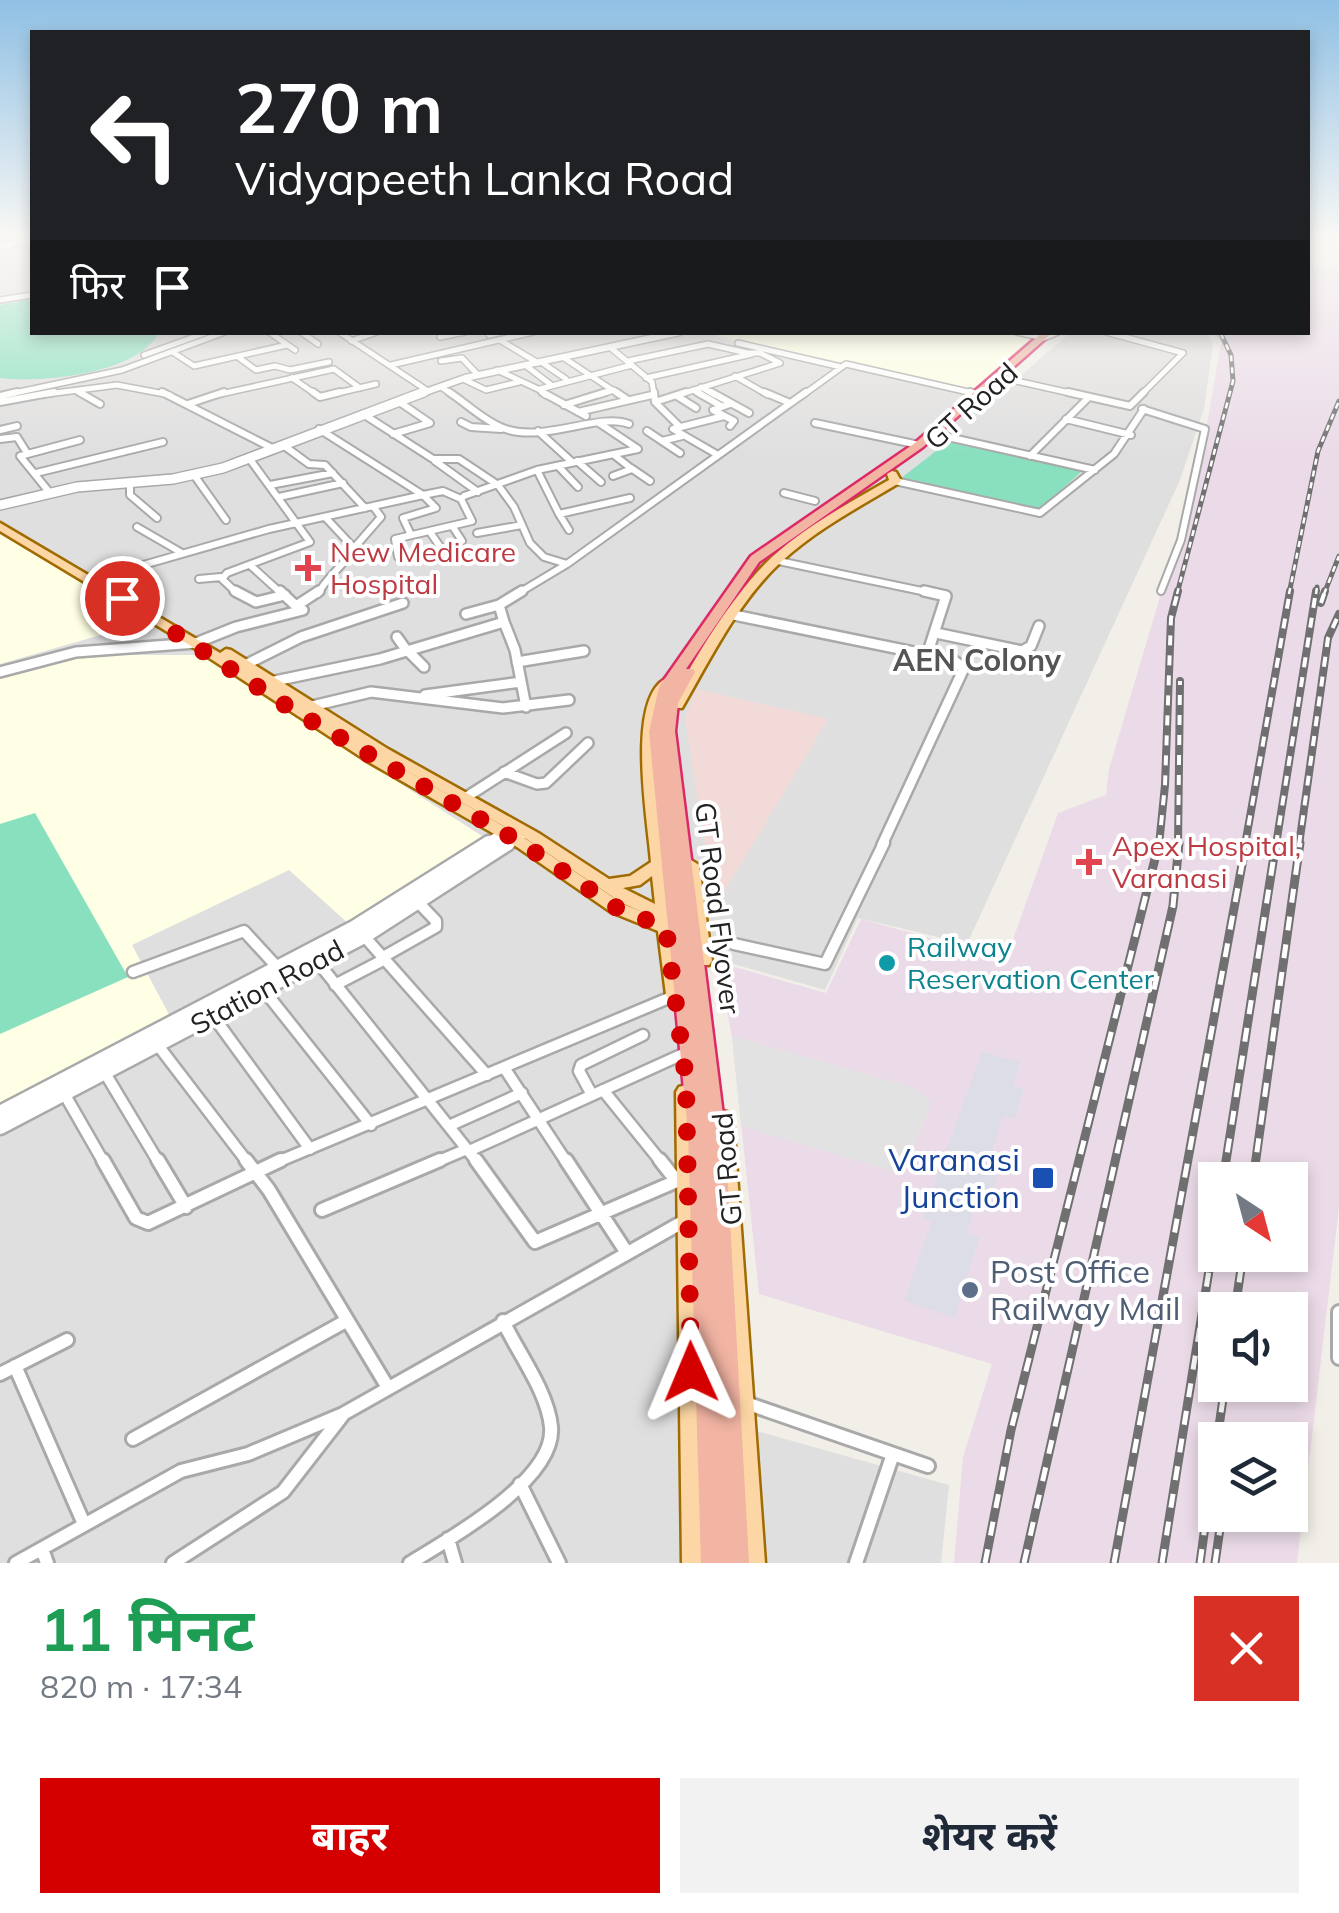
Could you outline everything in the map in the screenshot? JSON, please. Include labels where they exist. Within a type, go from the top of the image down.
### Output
[{"type":"highway","points":[[1032,347],[1045,335]]},
{"type":"highway","name":"GT Road","points":[[923,446],[1003,378],[1032,347]]},
{"type":"highway","name":"GT Road","points":[[886,477],[1032,347]]},
{"type":"highway","name":"GT Road Flyover","points":[[714,1563],[698,1131],[657,714],[666,688],[755,559],[886,477]]},
{"type":"highway","name":"GT Road Flyover","points":[[736,1563],[715,1130],[669,715],[677,689],[764,561],[886,477]]},
{"type":"main road","name":"GT Road","points":[[752,1563],[727,1151],[671,722],[679,700],[774,560],[886,477]]},
{"type":"main road","name":"GT Road","points":[[695,1563],[688,1219],[681,1178],[683,1054],[665,922],[648,730],[653,704],[663,686],[752,557],[886,477]]},
{"type":"main road","points":[[0,516],[106,576],[377,755],[456,797],[665,922]]},
{"type":"main road","points":[[0,526],[246,665],[302,709]]},
{"type":"main road","points":[[515,833],[617,908],[665,922]]},
{"type":"main road","points":[[606,885],[634,881],[661,862]]},
{"type":"street","points":[[144,356],[209,335]]},
{"type":"street","points":[[0,399],[94,378],[174,353],[211,335]]},
{"type":"street","points":[[273,335],[295,350]]},
{"type":"street","points":[[305,335],[318,344]]},
{"type":"street","points":[[343,335],[428,391]]},
{"type":"street","points":[[351,341],[368,335]]},
{"type":"street","points":[[440,337],[451,335]]},
{"type":"street","points":[[472,335],[484,344]]},
{"type":"street","points":[[0,505],[50,492],[194,476],[463,379],[667,335]]},
{"type":"street","points":[[1122,335],[1161,342],[1183,353],[1130,406]]},
{"type":"street","points":[[391,365],[484,344],[494,336],[566,379]]},
{"type":"street","points":[[738,343],[841,366]]},
{"type":"street","points":[[540,390],[566,379],[708,344],[760,353],[780,364],[677,396],[628,400],[578,412]]},
{"type":"street","points":[[174,353],[194,366],[287,345]]},
{"type":"street","points":[[611,348],[654,386],[654,398],[679,426]]},
{"type":"street","points":[[646,378],[750,353]]},
{"type":"street","points":[[238,356],[256,370],[275,366],[290,370],[329,362]]},
{"type":"street","points":[[442,361],[462,358],[478,375]]},
{"type":"street","points":[[564,358],[628,400]]},
{"type":"street","points":[[525,365],[550,384]]},
{"type":"street","points":[[466,614],[499,605],[567,564],[841,366],[977,394]]},
{"type":"street","points":[[188,404],[240,387],[334,369],[360,388]]},
{"type":"street","points":[[497,370],[586,416]]},
{"type":"street","points":[[734,376],[790,403]]},
{"type":"street","points":[[292,378],[320,397],[376,384]]},
{"type":"street","points":[[1003,378],[1144,409],[1204,428],[1181,540],[1161,591]]},
{"type":"street","points":[[463,379],[486,390],[518,382]]},
{"type":"street","points":[[440,386],[504,429]]},
{"type":"street","points":[[0,399],[145,388],[240,428],[309,464],[323,464],[381,517],[347,560],[323,580],[318,596],[296,606],[250,565]]},
{"type":"street","points":[[697,388],[749,414]]},
{"type":"street","points":[[563,405],[614,390]]},
{"type":"street","points":[[77,391],[100,404]]},
{"type":"street","points":[[677,396],[696,408]]},
{"type":"street","points":[[1030,456],[1088,398]]},
{"type":"street","points":[[393,434],[430,422],[398,402]]},
{"type":"street","points":[[726,405],[713,410],[734,422],[730,426]]},
{"type":"street","points":[[886,477],[1040,513],[1095,470],[1131,435],[1144,409]]},
{"type":"street","points":[[362,414],[478,492]]},
{"type":"street","points":[[718,455],[673,430],[724,416]]},
{"type":"street","points":[[461,422],[471,428],[565,432],[618,419],[629,424]]},
{"type":"street","points":[[1066,419],[1131,435]]},
{"type":"street","points":[[815,422],[923,446]]},
{"type":"street","points":[[599,423],[638,449]]},
{"type":"street","points":[[0,430],[18,426]]},
{"type":"street","points":[[319,429],[423,495],[436,508],[402,519],[411,536]]},
{"type":"street","points":[[538,431],[600,482]]},
{"type":"street","points":[[647,431],[680,453]]},
{"type":"street","points":[[940,435],[1095,470]]},
{"type":"street","points":[[461,500],[537,470],[682,436]]},
{"type":"street","points":[[0,439],[17,438],[27,453]]},
{"type":"street","points":[[50,492],[20,458],[80,440]]},
{"type":"street","points":[[36,473],[164,442]]},
{"type":"street","points":[[614,454],[650,481]]},
{"type":"street","points":[[199,580],[221,576],[310,540],[250,458]]},
{"type":"street","points":[[433,460],[459,459],[498,485],[537,552],[567,564]]},
{"type":"street","points":[[558,466],[578,486]]},
{"type":"street","points":[[613,476],[630,468]]},
{"type":"street","points":[[537,470],[569,530]]},
{"type":"street","points":[[270,486],[333,472]]},
{"type":"street","points":[[194,476],[226,520]]},
{"type":"street","points":[[130,482],[130,495],[157,518]]},
{"type":"street","points":[[278,496],[344,483]]},
{"type":"street","points":[[106,576],[298,523],[423,495],[446,491],[461,500],[472,522],[393,540],[398,556]]},
{"type":"street","points":[[784,493],[815,500]]},
{"type":"street","points":[[559,514],[630,498]]},
{"type":"street","points":[[594,506],[603,518]]},
{"type":"street","points":[[325,517],[354,548]]},
{"type":"street","points":[[477,533],[522,525]]},
{"type":"street","points":[[453,527],[462,540]]},
{"type":"street","points":[[137,528],[183,553]]},
{"type":"street","points":[[430,532],[441,548]]},
{"type":"street","points":[[774,560],[946,596],[927,655]]},
{"type":"street","points":[[221,576],[246,602],[256,604],[285,595]]},
{"type":"street","points":[[246,665],[301,637],[403,603]]},
{"type":"street","points":[[499,605],[526,706]]},
{"type":"street","points":[[0,672],[76,652],[200,641],[303,610]]},
{"type":"street","points":[[734,615],[953,660],[964,668],[944,718],[824,964],[734,944]]},
{"type":"street","points":[[270,682],[408,651],[504,622]]},
{"type":"street","points":[[936,633],[1022,651],[1032,646],[1039,626]]},
{"type":"street","points":[[396,638],[424,668]]},
{"type":"street","points":[[517,662],[584,651]]},
{"type":"street","points":[[412,696],[521,682]]},
{"type":"street","points":[[302,709],[360,692],[503,708],[569,700]]},
{"type":"street","points":[[456,797],[566,733]]},
{"type":"street","points":[[504,772],[546,783],[588,743]]},
{"type":"street","name":"Station Road","points":[[0,1127],[364,936],[414,898],[515,833]]},
{"type":"street","points":[[336,985],[436,927],[436,921],[414,898]]},
{"type":"street","name":"Station Road","points":[[0,1113],[414,898]]},
{"type":"street","points":[[133,972],[244,931],[278,968]]},
{"type":"street","points":[[364,936],[487,1075]]},
{"type":"street","points":[[317,961],[451,1126],[535,1242],[681,1178],[579,1071],[581,1065],[643,1035]]},
{"type":"street","points":[[263,989],[370,1124]]},
{"type":"street","points":[[66,1095],[136,1218],[148,1223],[254,1172],[676,996]]},
{"type":"street","points":[[213,1016],[310,1149]]},
{"type":"street","points":[[157,1044],[254,1172],[388,1386]]},
{"type":"street","points":[[322,1210],[683,1054]]},
{"type":"street","points":[[504,1069],[627,1253]]},
{"type":"street","points":[[105,1073],[186,1206]]},
{"type":"street","points":[[451,1126],[522,1094]]},
{"type":"street","points":[[16,1563],[44,1556],[84,1524],[181,1471],[248,1454],[343,1414],[688,1219]]},
{"type":"street","points":[[1339,1312],[1339,1358]]},
{"type":"street","points":[[133,1439],[346,1321]]},
{"type":"street","points":[[410,1563],[520,1484],[550,1450],[552,1429],[504,1321]]},
{"type":"street","points":[[0,1374],[66,1340]]},
{"type":"street","points":[[15,1366],[84,1524]]},
{"type":"street","points":[[742,1402],[928,1466]]},
{"type":"street","points":[[173,1563],[283,1492],[343,1414]]},
{"type":"street","points":[[856,1563],[893,1454]]},
{"type":"street","points":[[520,1484],[559,1563]]},
{"type":"street","points":[[448,1539],[455,1563]]},
{"type":"shaded area","points":[[0,309],[30,309],[30,335],[716,335],[992,400],[1068,335],[1208,335],[1213,343],[1204,409],[1180,480],[967,944],[858,918],[825,990],[669,950],[686,1018],[700,1415],[949,1485],[941,1563],[0,1563]]},
{"type":"shaded area","name":"Varanasi Junction","points":[[1310,309],[1339,309],[1339,1207],[1308,1470],[1308,1422],[1198,1422],[1198,1532],[1301,1532],[1297,1563],[954,1563],[963,1457],[992,1364],[759,1294],[732,1036],[717,962],[826,993],[861,919],[1006,959],[1058,813],[1106,795],[1109,769],[1204,448],[1201,427],[1207,424],[1221,343],[1215,335],[1310,335]]},
{"type":"shaded area","points":[[720,335],[1032,338],[975,392]]},
{"type":"shaded area","points":[[0,530],[149,614],[118,630],[0,664]]},
{"type":"shaded area","points":[[69,655],[200,655],[482,836],[349,924],[289,870],[132,945],[172,1020],[0,1107],[0,673]]},
{"type":"shaded area","points":[[696,689],[828,719],[715,907],[685,719]]},
{"type":"shaded area","points":[[732,1036],[915,1088],[931,1103],[906,1169],[896,1172],[741,1126]]},
{"type":"shaded area","points":[[982,1052],[1020,1062],[1013,1085],[1024,1089],[1015,1118],[1003,1116],[986,1170],[998,1174],[988,1209],[975,1206],[967,1233],[979,1238],[955,1318],[904,1301],[931,1222],[923,1218],[924,1212]]},
{"type":"green space","points":[[0,309],[30,309],[30,335],[157,335],[147,347],[110,367],[63,377],[0,378]]},
{"type":"green space","points":[[949,441],[1083,470],[1038,511],[900,479]]},
{"type":"green space","points":[[35,813],[128,977],[0,1034],[0,824]]},
{"type":"railway","points":[[1177,594],[1233,381],[1231,355],[1221,335]]},
{"type":"railway","points":[[1289,594],[1318,451],[1339,401]]},
{"type":"railway","points":[[1324,594],[1339,556]]},
{"type":"railway","points":[[1316,594],[1317,587]]},
{"type":"railway","points":[[1159,845],[1171,618],[1178,591]]},
{"type":"railway","points":[[1245,845],[1290,591]]},
{"type":"railway","points":[[1276,845],[1316,591]]},
{"type":"railway","points":[[1321,603],[1324,594]]},
{"type":"railway","points":[[1299,845],[1328,638],[1339,614]]},
{"type":"railway","points":[[1178,845],[1180,681]]},
{"type":"railway","points":[[985,1563],[1011,1430],[1159,843]]},
{"type":"railway","points":[[1024,1563],[1173,906],[1179,843]]},
{"type":"railway","points":[[1114,1563],[1246,843]]},
{"type":"railway","points":[[1226,1162],[1276,843]]},
{"type":"railway","points":[[1256,1162],[1300,843]]},
{"type":"railway","points":[[1162,1563],[1209,1272]]},
{"type":"railway","points":[[1238,1292],[1241,1272]]},
{"type":"railway","points":[[1220,1422],[1223,1402]]},
{"type":"railway","points":[[1200,1563],[1204,1532]]},
{"type":"railway","points":[[1215,1563],[1220,1532]]},
{"type":"place","name":"New Medicare Hospital","points":[[308,568]]},
{"type":"place","name":"Apex Hospital, Varanasi","points":[[1089,862]]},
{"type":"place","name":"Railway Reservation Center","points":[[887,963]]},
{"type":"place","name":"Varanasi Junction","points":[[1043,1178]]},
{"type":"place","name":"Post Office Railway Mail","points":[[970,1290]]},
{"type":"district","name":"AEN Colony","points":[[977,661]]},
{"type":"route","points":[[122,598],[296,712],[523,844],[617,908],[666,928],[686,1080],[691,1372]]}]
